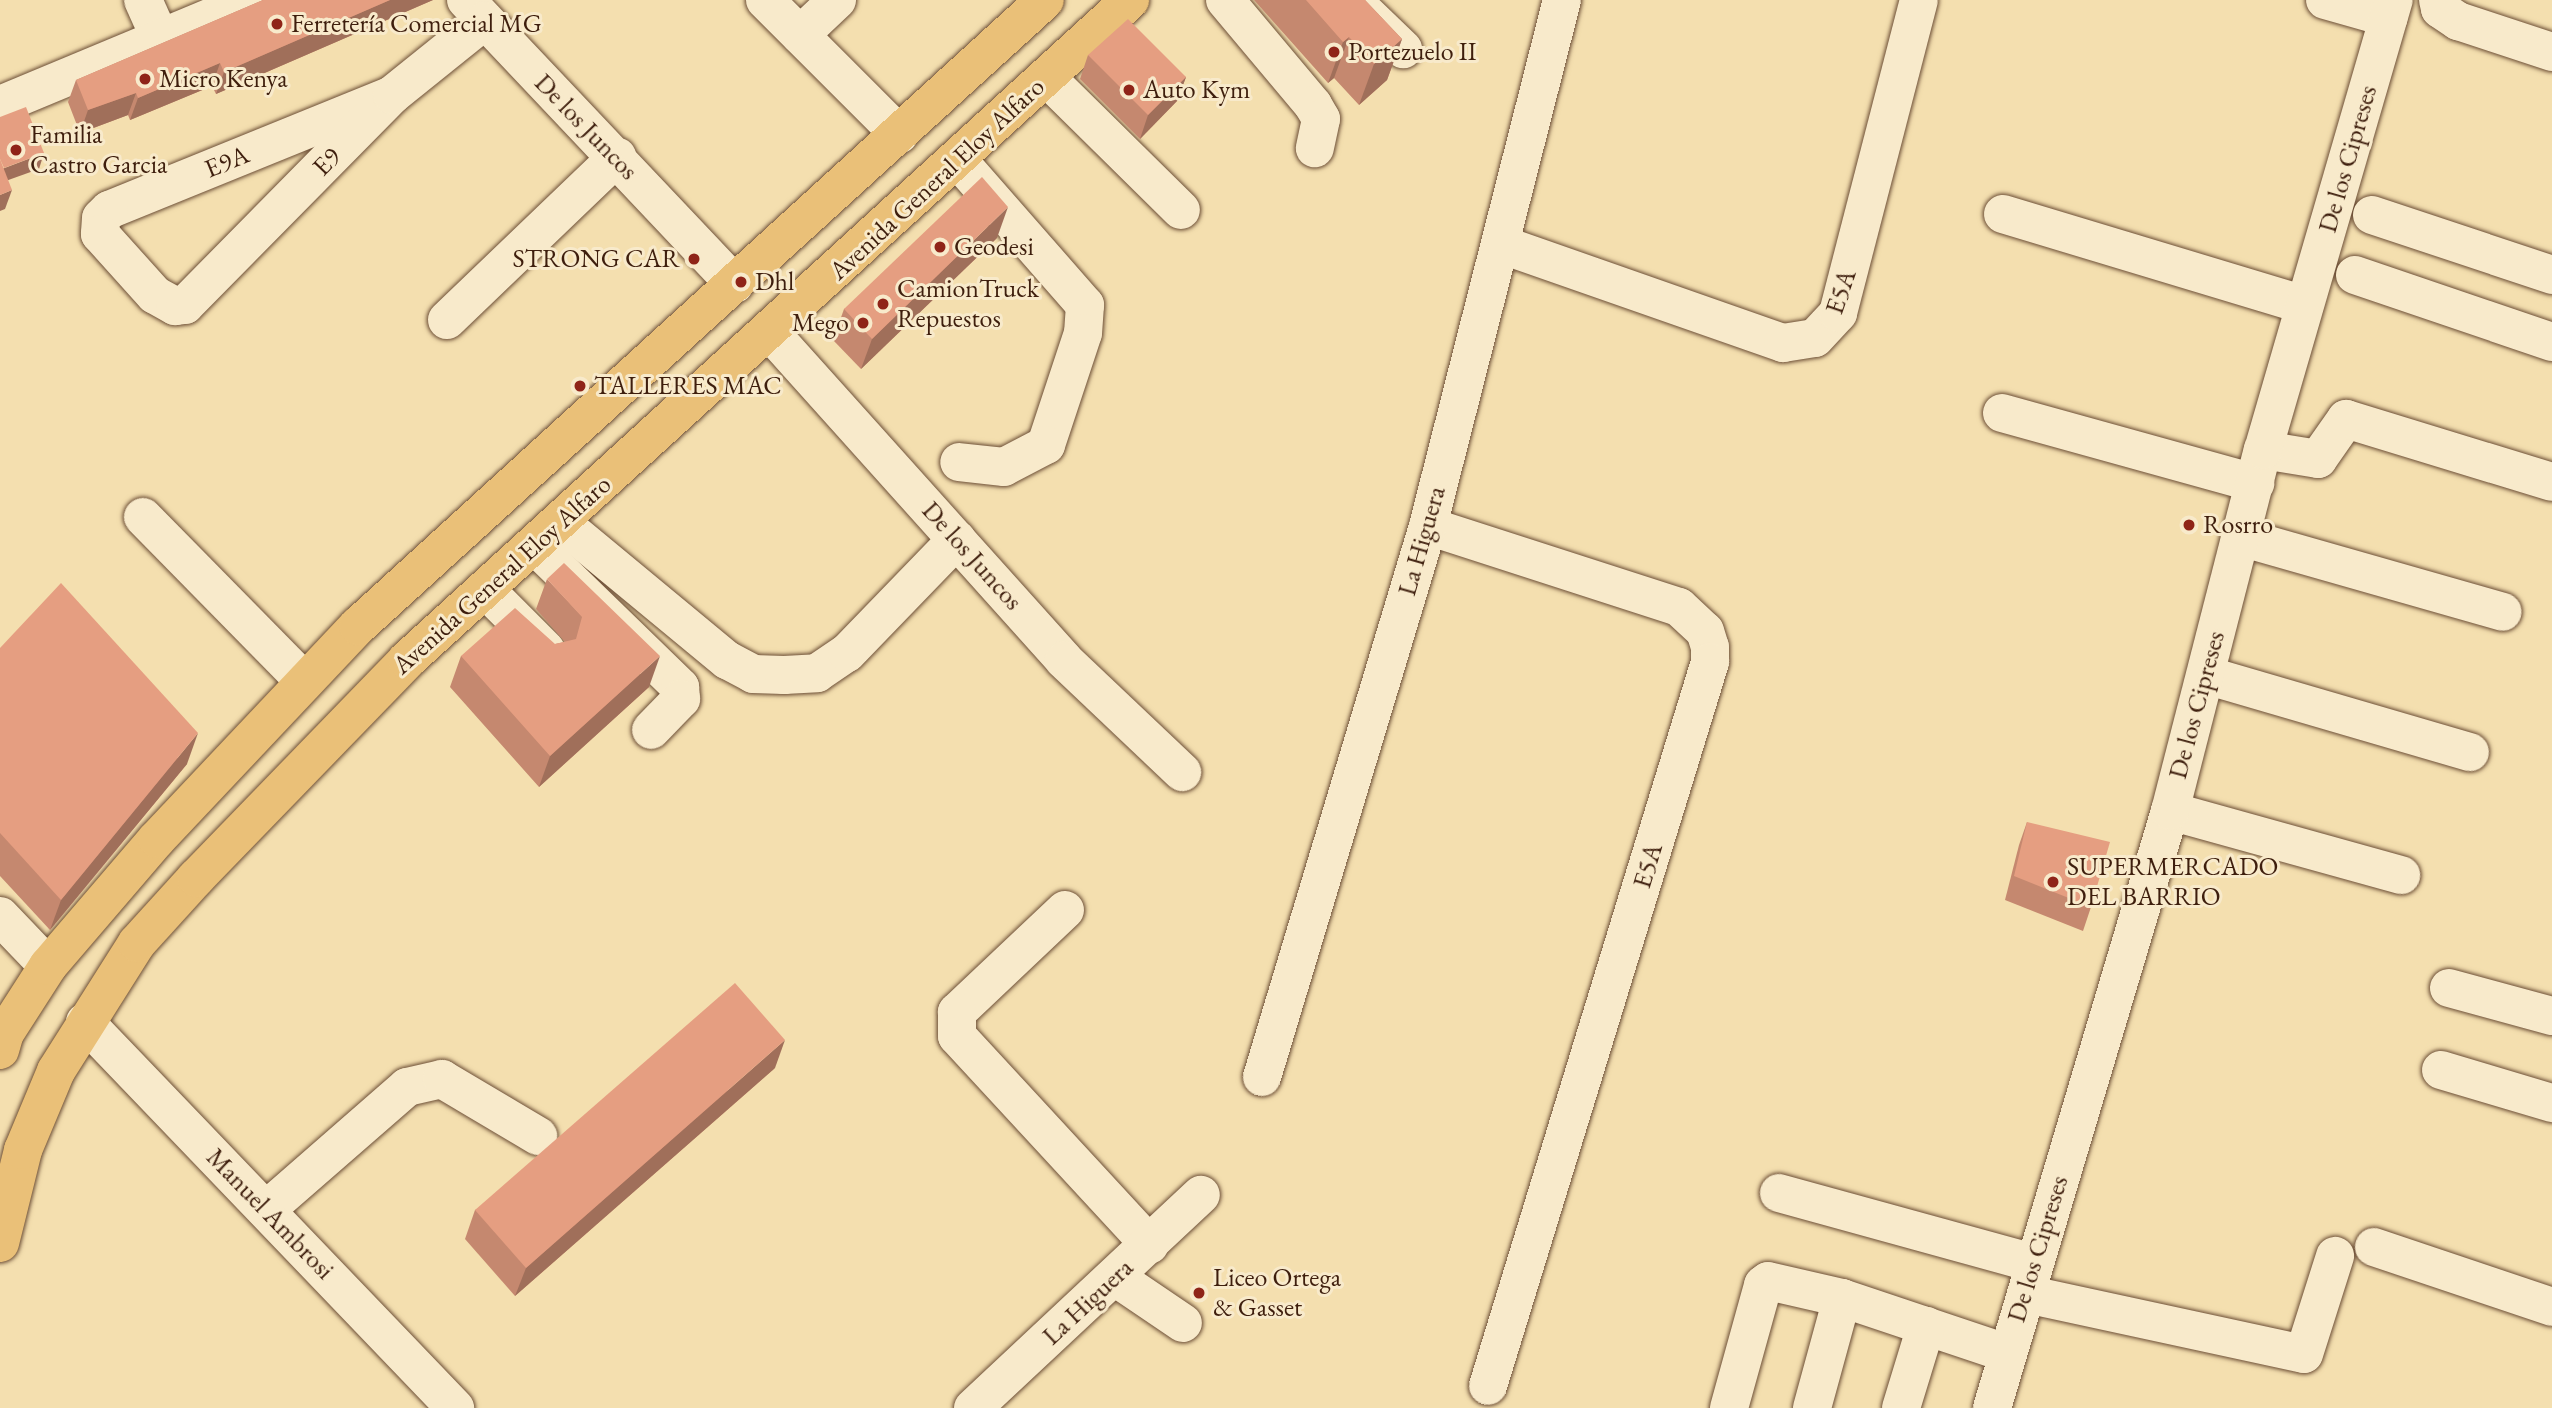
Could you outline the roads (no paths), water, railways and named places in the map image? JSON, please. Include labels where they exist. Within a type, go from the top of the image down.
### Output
[{"type":"main road","points":[[2,1039],[48,966],[157,839],[358,626],[1045,0]]},
{"type":"main road","name":"Avenida General Eloy Alfaro","points":[[0,1243],[23,1150],[56,1071],[137,943],[196,878],[407,660],[770,332],[1130,0]]},
{"type":"street","points":[[144,0],[160,38]]},
{"type":"street","points":[[0,105],[252,0]]},
{"type":"street","points":[[765,0],[898,134]]},
{"type":"street","points":[[800,35],[837,0]]},
{"type":"street","points":[[1225,0],[1313,104],[1321,119],[1315,148]]},
{"type":"street","points":[[1352,0],[1403,49]]},
{"type":"street","name":"La Higuera","points":[[1262,1077],[1428,526],[1562,0]]},
{"type":"street","name":"E5A","points":[[1500,244],[1783,343],[1815,338],[1838,313],[1919,0]]},
{"type":"street","points":[[2325,0],[2392,9]]},
{"type":"street","points":[[2438,0],[2440,9],[2458,21],[2552,52]]},
{"type":"street","name":"De los Cipreses","points":[[1992,1408],[2006,1353],[2170,811],[2259,466],[2392,9]]},
{"type":"street","name":"E9","points":[[175,306],[194,299],[475,10]]},
{"type":"street","name":"De los Juncos","points":[[475,10],[736,284]]},
{"type":"street","points":[[1047,78],[1181,210]]},
{"type":"street","name":"E9A","points":[[175,306],[155,295],[104,242],[98,226],[108,210],[392,95]]},
{"type":"street","points":[[447,320],[617,157]]},
{"type":"street","points":[[958,160],[1085,305],[1083,333],[1046,445],[1004,467],[959,462]]},
{"type":"street","points":[[2003,214],[2305,305]]},
{"type":"street","points":[[2372,215],[2552,275]]},
{"type":"street","points":[[2355,275],[2552,342]]},
{"type":"street","name":"De los Juncos","points":[[770,332],[1064,660],[1182,772]]},
{"type":"street","points":[[2002,413],[2259,466],[2318,459],[2346,419],[2552,482]]},
{"type":"street","points":[[143,517],[304,681]]},
{"type":"street","name":"E5A","points":[[1428,526],[1679,607],[1705,631],[1710,647],[1710,663],[1488,1386]]},
{"type":"street","points":[[547,533],[727,660],[764,674],[817,673],[846,653],[957,539]]},
{"type":"street","points":[[547,533],[680,687],[681,699],[651,730]]},
{"type":"street","points":[[2240,537],[2503,612]]},
{"type":"street","points":[[485,589],[550,654]]},
{"type":"street","points":[[2206,675],[2470,752]]},
{"type":"street","points":[[2170,811],[2401,875]]},
{"type":"street","points":[[1065,910],[957,1012],[957,1036],[1150,1245]]},
{"type":"street","points":[[0,916],[48,966]]},
{"type":"street","points":[[2449,988],[2552,1016]]},
{"type":"street","name":"Manuel Ambrosi","points":[[85,1022],[455,1408]]},
{"type":"street","points":[[2441,1070],[2552,1103]]},
{"type":"street","points":[[267,1210],[407,1087],[442,1079],[538,1136]]},
{"type":"street","points":[[1779,1193],[2030,1278],[2304,1354],[2335,1256]]},
{"type":"street","name":"La Higuera","points":[[978,1407],[1201,1195]]},
{"type":"street","points":[[2374,1247],[2552,1307]]},
{"type":"street","points":[[1115,1277],[1183,1323]]},
{"type":"street","points":[[1729,1408],[1765,1283],[1777,1282],[1842,1298],[2006,1353]]},
{"type":"street","points":[[1812,1408],[1842,1298]]},
{"type":"street","points":[[1901,1408],[1926,1325]]},
{"type":"place","name":"Ferretería Comercial MG","points":[[277,24]]},
{"type":"place","name":"Portezuelo II","points":[[1334,52]]},
{"type":"place","name":"Micro Kenya","points":[[145,79]]},
{"type":"place","name":"Auto Kym","points":[[1129,90]]},
{"type":"place","name":"Familia Castro Garcia","points":[[16,150]]},
{"type":"place","name":"Geodesi","points":[[940,247]]},
{"type":"place","name":"STRONG CAR","points":[[694,259]]},
{"type":"place","name":"Dhl","points":[[741,282]]},
{"type":"place","name":"CamionTruck Repuestos","points":[[883,304]]},
{"type":"place","name":"Mego","points":[[863,323]]},
{"type":"place","name":"TALLERES MAC","points":[[580,386]]},
{"type":"place","name":"Rosrro","points":[[2189,525]]},
{"type":"place","name":"SUPERMERCADO DEL BARRIO","points":[[2053,882]]},
{"type":"place","name":"Liceo Ortega & Gasset","points":[[1199,1293]]}]
